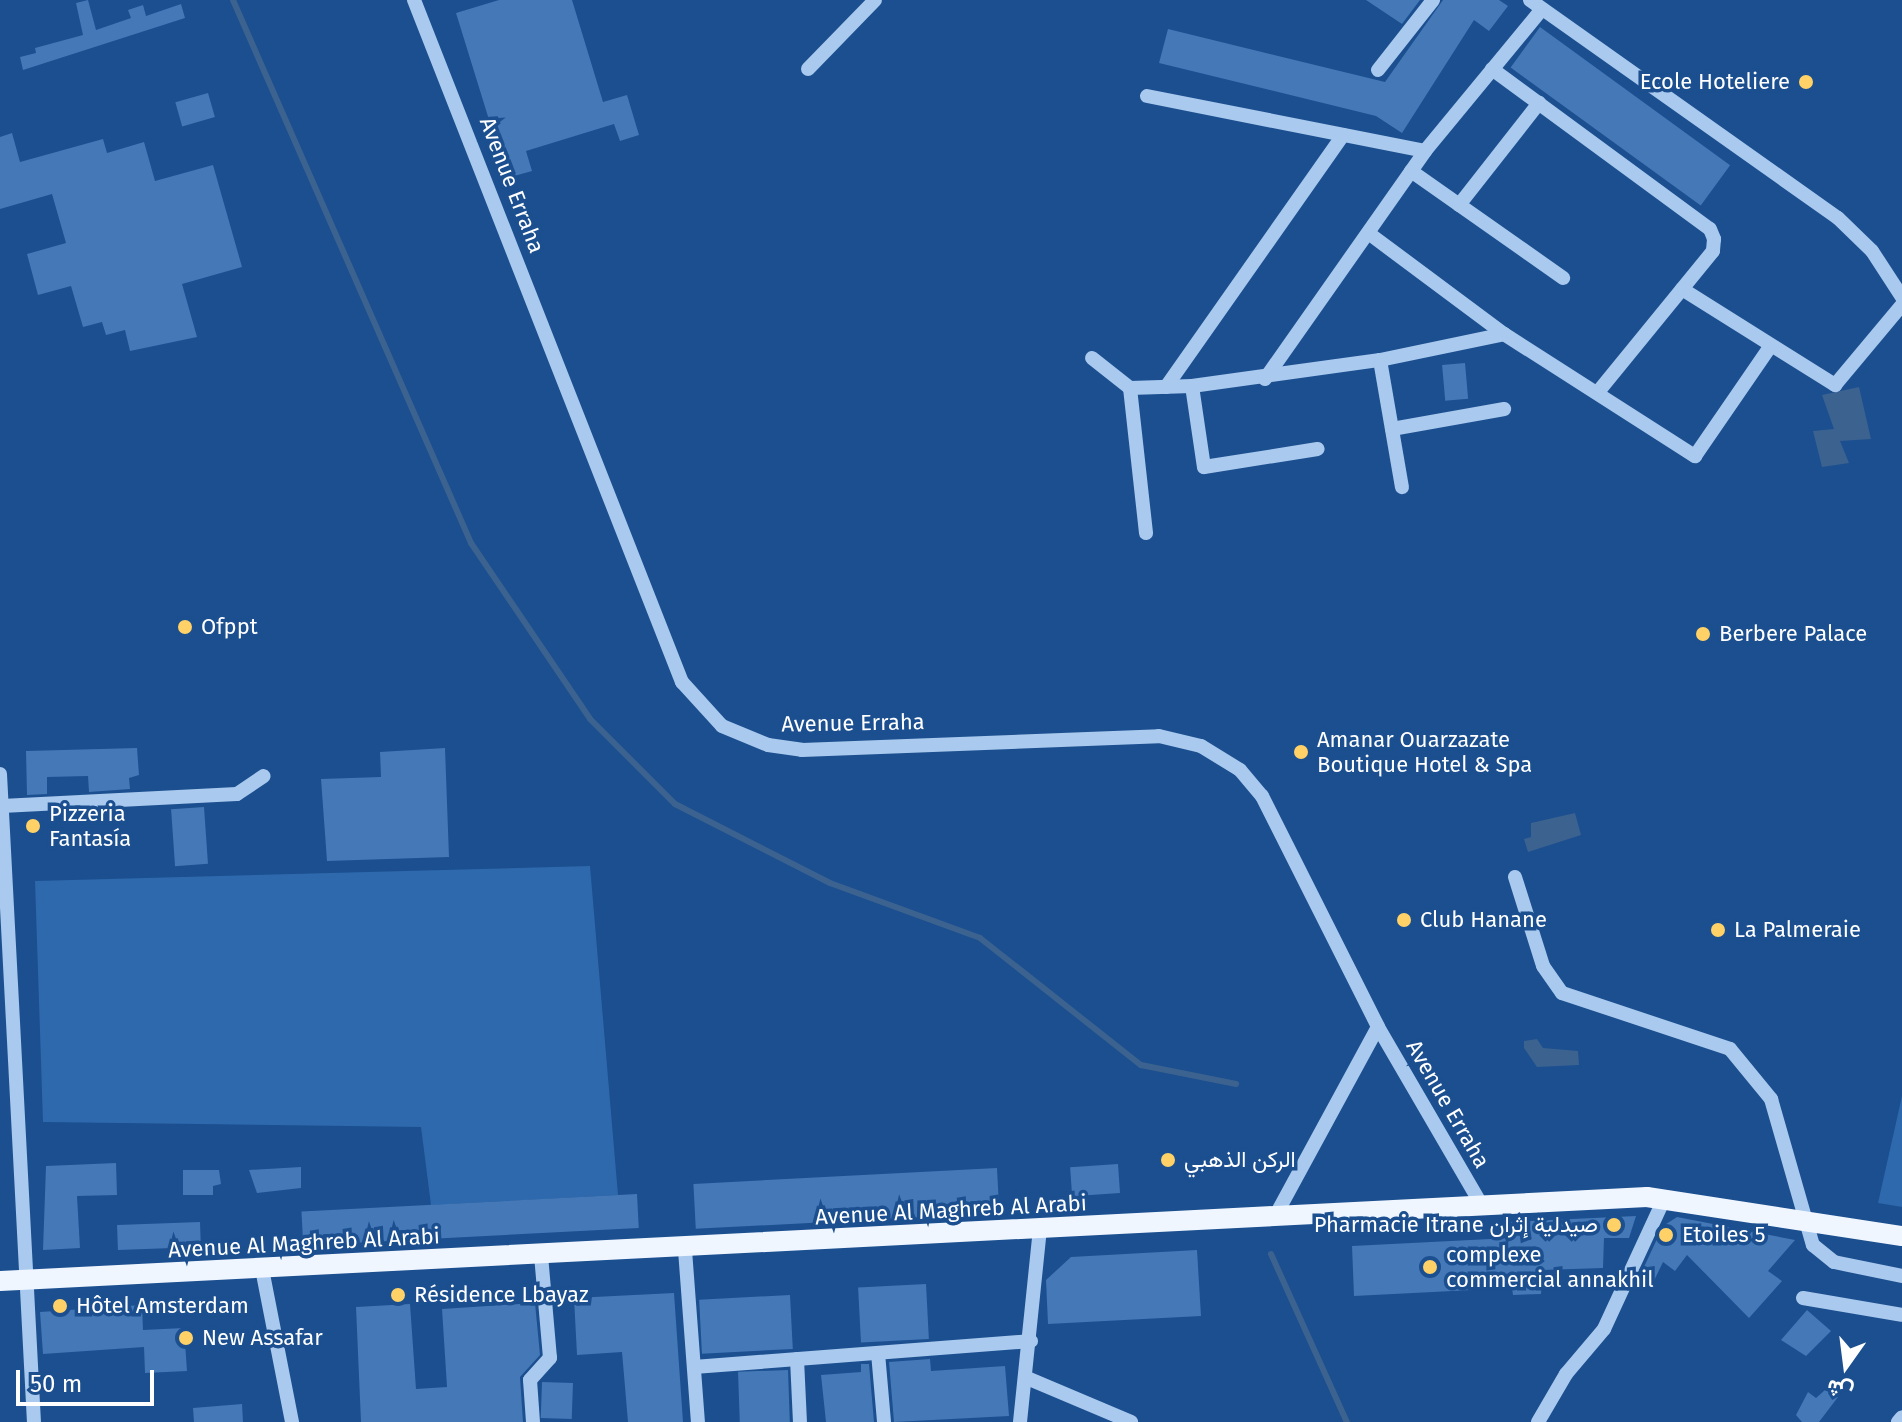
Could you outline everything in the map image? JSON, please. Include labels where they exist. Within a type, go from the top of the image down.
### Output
[{"type":"main road","name":"Avenue Al Maghreb Al Arabi","points":[[0,1281],[685,1250],[1040,1230],[1278,1211],[1665,1197],[1902,1236]]},
{"type":"street","name":"Avenue Erraha","points":[[414,0],[682,682],[722,726],[768,745],[802,750],[1159,736],[1201,746],[1240,770],[1262,796],[1378,1027],[1480,1202]]},
{"type":"street","points":[[808,69],[875,0]]},
{"type":"street","points":[[1378,70],[1433,0]]},
{"type":"street","points":[[1265,379],[1371,235],[1425,151],[1492,69],[1536,4],[1838,218],[1872,251],[1902,297]]},
{"type":"street","points":[[1492,69],[1710,229],[1713,251],[1598,392]]},
{"type":"street","points":[[1147,96],[1425,151]]},
{"type":"street","points":[[1459,205],[1539,103]]},
{"type":"street","points":[[1166,387],[1343,135]]},
{"type":"street","points":[[1411,171],[1563,278]]},
{"type":"street","points":[[1371,235],[1504,334],[1695,456],[1770,347]]},
{"type":"street","points":[[1682,289],[1835,385],[1902,305]]},
{"type":"street","points":[[1092,358],[1130,388],[1192,386],[1265,379],[1380,360],[1504,334]]},
{"type":"street","points":[[1380,360],[1402,487]]},
{"type":"street","points":[[1192,386],[1204,467],[1318,449]]},
{"type":"street","points":[[1130,388],[1146,533]]},
{"type":"street","points":[[1392,429],[1504,409]]},
{"type":"street","points":[[0,774],[22,1279],[34,1422]]},
{"type":"street","points":[[2,806],[237,794],[264,776]]},
{"type":"street","points":[[1515,877],[1543,966],[1562,993],[1730,1049],[1753,1071],[1790,1151],[1806,1218],[1822,1255],[1902,1276]]},
{"type":"street","name":"Avenue Erraha","points":[[1278,1211],[1378,1027]]},
{"type":"street","points":[[1538,1422],[1558,1385],[1604,1329],[1665,1197]]},
{"type":"street","points":[[1020,1422],[1031,1341],[1040,1230]]},
{"type":"street","points":[[685,1250],[698,1422]]},
{"type":"street","points":[[533,1422],[530,1380],[550,1358],[541,1255]]},
{"type":"street","points":[[262,1269],[292,1422]]},
{"type":"street","points":[[1803,1298],[1902,1315]]},
{"type":"street","points":[[694,1367],[1031,1341]]},
{"type":"street","points":[[878,1353],[884,1422]]},
{"type":"street","points":[[797,1359],[800,1422]]},
{"type":"street","points":[[1027,1378],[1131,1422]]},
{"type":"shaded area","points":[[1859,387],[1871,439],[1840,441],[1849,463],[1822,467],[1813,431],[1834,429],[1822,395]]},
{"type":"shaded area","points":[[1575,813],[1581,835],[1528,852],[1524,839],[1531,837],[1531,823]]},
{"type":"shaded area","points":[[590,866],[618,1195],[431,1205],[421,1127],[43,1122],[35,881]]},
{"type":"shaded area","points":[[1537,1039],[1543,1048],[1578,1051],[1579,1065],[1537,1067],[1524,1048],[1524,1041]]},
{"type":"shaded area","points":[[1902,1096],[1902,1207],[1878,1203]]},
{"type":"building","points":[[88,0],[96,30],[131,18],[128,10],[143,5],[146,16],[181,4],[185,18],[23,70],[20,57],[36,53],[35,48],[83,35],[76,3]]},
{"type":"building","points":[[499,0],[572,0],[603,102],[627,95],[639,135],[620,141],[614,124],[526,151],[532,171],[507,178],[456,13]]},
{"type":"building","points":[[1366,0],[1420,0],[1402,24]]},
{"type":"building","points":[[1443,0],[1499,0],[1508,6],[1489,31],[1474,20],[1402,133],[1376,116],[1159,63],[1168,29],[1385,82]]},
{"type":"building","points":[[1540,27],[1730,165],[1701,206],[1511,67]]},
{"type":"building","points":[[208,93],[215,117],[182,126],[175,102]]},
{"type":"building","points":[[12,133],[20,162],[103,139],[107,153],[144,142],[155,181],[213,165],[242,267],[182,284],[197,337],[130,351],[125,330],[106,335],[102,322],[83,327],[71,286],[38,295],[27,254],[66,243],[52,194],[0,209],[0,137]]},
{"type":"building","points":[[1465,363],[1468,399],[1445,401],[1442,365]]},
{"type":"building","points":[[137,748],[139,775],[129,778],[130,789],[89,792],[88,776],[47,777],[47,794],[27,795],[26,751]]},
{"type":"building","points":[[445,748],[449,857],[327,861],[321,779],[381,777],[380,752]]},
{"type":"building","points":[[204,807],[208,864],[175,866],[171,809]]},
{"type":"building","points":[[116,1163],[117,1195],[77,1196],[80,1248],[43,1250],[46,1166]]},
{"type":"building","points":[[1118,1164],[1120,1193],[1072,1196],[1070,1167]]},
{"type":"building","points":[[301,1167],[301,1188],[257,1193],[249,1170]]},
{"type":"building","points":[[997,1168],[999,1213],[696,1229],[693,1184]]},
{"type":"building","points":[[183,1170],[219,1170],[221,1184],[213,1186],[213,1195],[183,1195]]},
{"type":"building","points":[[637,1194],[639,1228],[303,1246],[301,1212]]},
{"type":"building","points":[[1636,1216],[1629,1238],[1604,1238],[1603,1268],[1543,1270],[1541,1294],[1513,1295],[1512,1288],[1354,1296],[1352,1246],[1510,1238],[1509,1222]]},
{"type":"building","points":[[1677,1217],[1795,1240],[1768,1271],[1782,1281],[1749,1318],[1687,1255],[1675,1271],[1663,1262],[1651,1287],[1638,1280],[1663,1226]]},
{"type":"building","points":[[200,1222],[201,1247],[118,1250],[117,1225]]},
{"type":"building","points":[[1197,1250],[1201,1316],[1048,1324],[1046,1280],[1071,1257]]},
{"type":"building","points":[[926,1284],[929,1339],[861,1342],[858,1288]]},
{"type":"building","points":[[674,1293],[683,1422],[628,1422],[622,1352],[577,1355],[574,1298]]},
{"type":"building","points":[[790,1295],[793,1349],[702,1354],[699,1300]]},
{"type":"building","points":[[535,1303],[540,1355],[520,1377],[523,1422],[361,1422],[356,1307],[410,1304],[416,1389],[447,1387],[442,1309]]},
{"type":"building","points":[[142,1305],[143,1330],[184,1328],[187,1371],[145,1373],[144,1347],[43,1354],[40,1312]]},
{"type":"building","points":[[1807,1310],[1831,1331],[1806,1356],[1781,1340]]},
{"type":"building","points":[[930,1359],[931,1371],[1005,1366],[1009,1416],[894,1422],[889,1362]]},
{"type":"building","points":[[861,1364],[869,1364],[874,1422],[826,1422],[821,1375],[861,1372]]},
{"type":"building","points":[[788,1370],[790,1422],[740,1422],[738,1372]]},
{"type":"building","points":[[542,1382],[573,1383],[572,1419],[541,1418]]},
{"type":"building","points":[[1825,1390],[1838,1397],[1819,1422],[1802,1422],[1796,1415],[1808,1392],[1816,1398]]},
{"type":"building","points":[[242,1404],[243,1422],[194,1422],[193,1408]]},
{"type":"waterway","points":[[233,0],[471,543],[590,719],[675,804],[830,883],[980,938],[1141,1065],[1236,1084]]},
{"type":"waterway","points":[[1271,1254],[1347,1422]]},
{"type":"place","name":"Ecole Hoteliere","points":[[1806,82]]},
{"type":"place","name":"Ofppt","points":[[185,627]]},
{"type":"place","name":"Berbere Palace","points":[[1703,634]]},
{"type":"place","name":"Amanar Ouarzazate Boutique Hotel & Spa","points":[[1301,752]]},
{"type":"place","name":"Pizzeria Fantasía","points":[[33,826]]},
{"type":"place","name":"Club Hanane","points":[[1404,920]]},
{"type":"place","name":"La Palmeraie","points":[[1718,930]]},
{"type":"place","name":"الركن الذهبي","points":[[1168,1160]]},
{"type":"place","name":"Pharmacie Itrane صيدلية إثران","points":[[1614,1225]]},
{"type":"place","name":"Etoiles 5","points":[[1666,1235]]},
{"type":"place","name":"complexe commercial annakhil","points":[[1430,1267]]},
{"type":"place","name":"Résidence Lbayaz","points":[[398,1295]]},
{"type":"place","name":"Hôtel Amsterdam","points":[[60,1306]]},
{"type":"place","name":"New Assafar","points":[[186,1338]]}]
